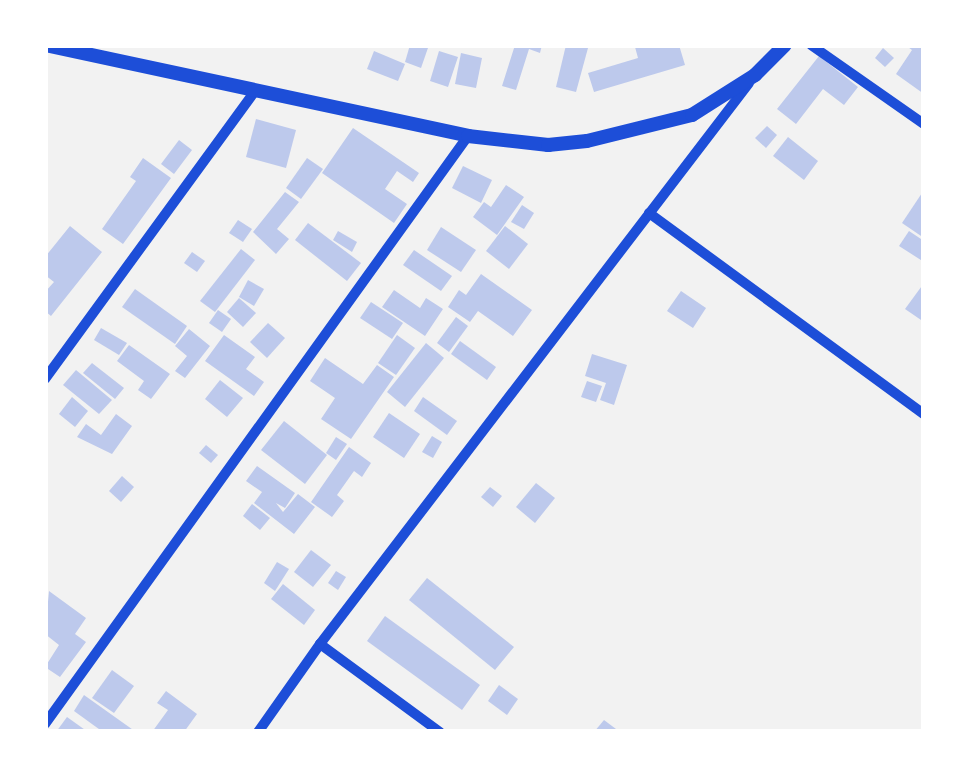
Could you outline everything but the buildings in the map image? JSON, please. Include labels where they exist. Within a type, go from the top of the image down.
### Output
[{"type":"street","points":[[45,45],[468,136],[548,144],[587,142],[692,114],[755,75]]},
{"type":"street","points":[[258,732],[320,644],[649,213],[755,75],[784,45]]},
{"type":"street","points":[[811,45],[924,124]]},
{"type":"street","points":[[45,379],[254,92]]},
{"type":"street","points":[[45,724],[468,136]]},
{"type":"street","points":[[649,213],[924,414]]},
{"type":"street","points":[[320,644],[440,732]]}]
